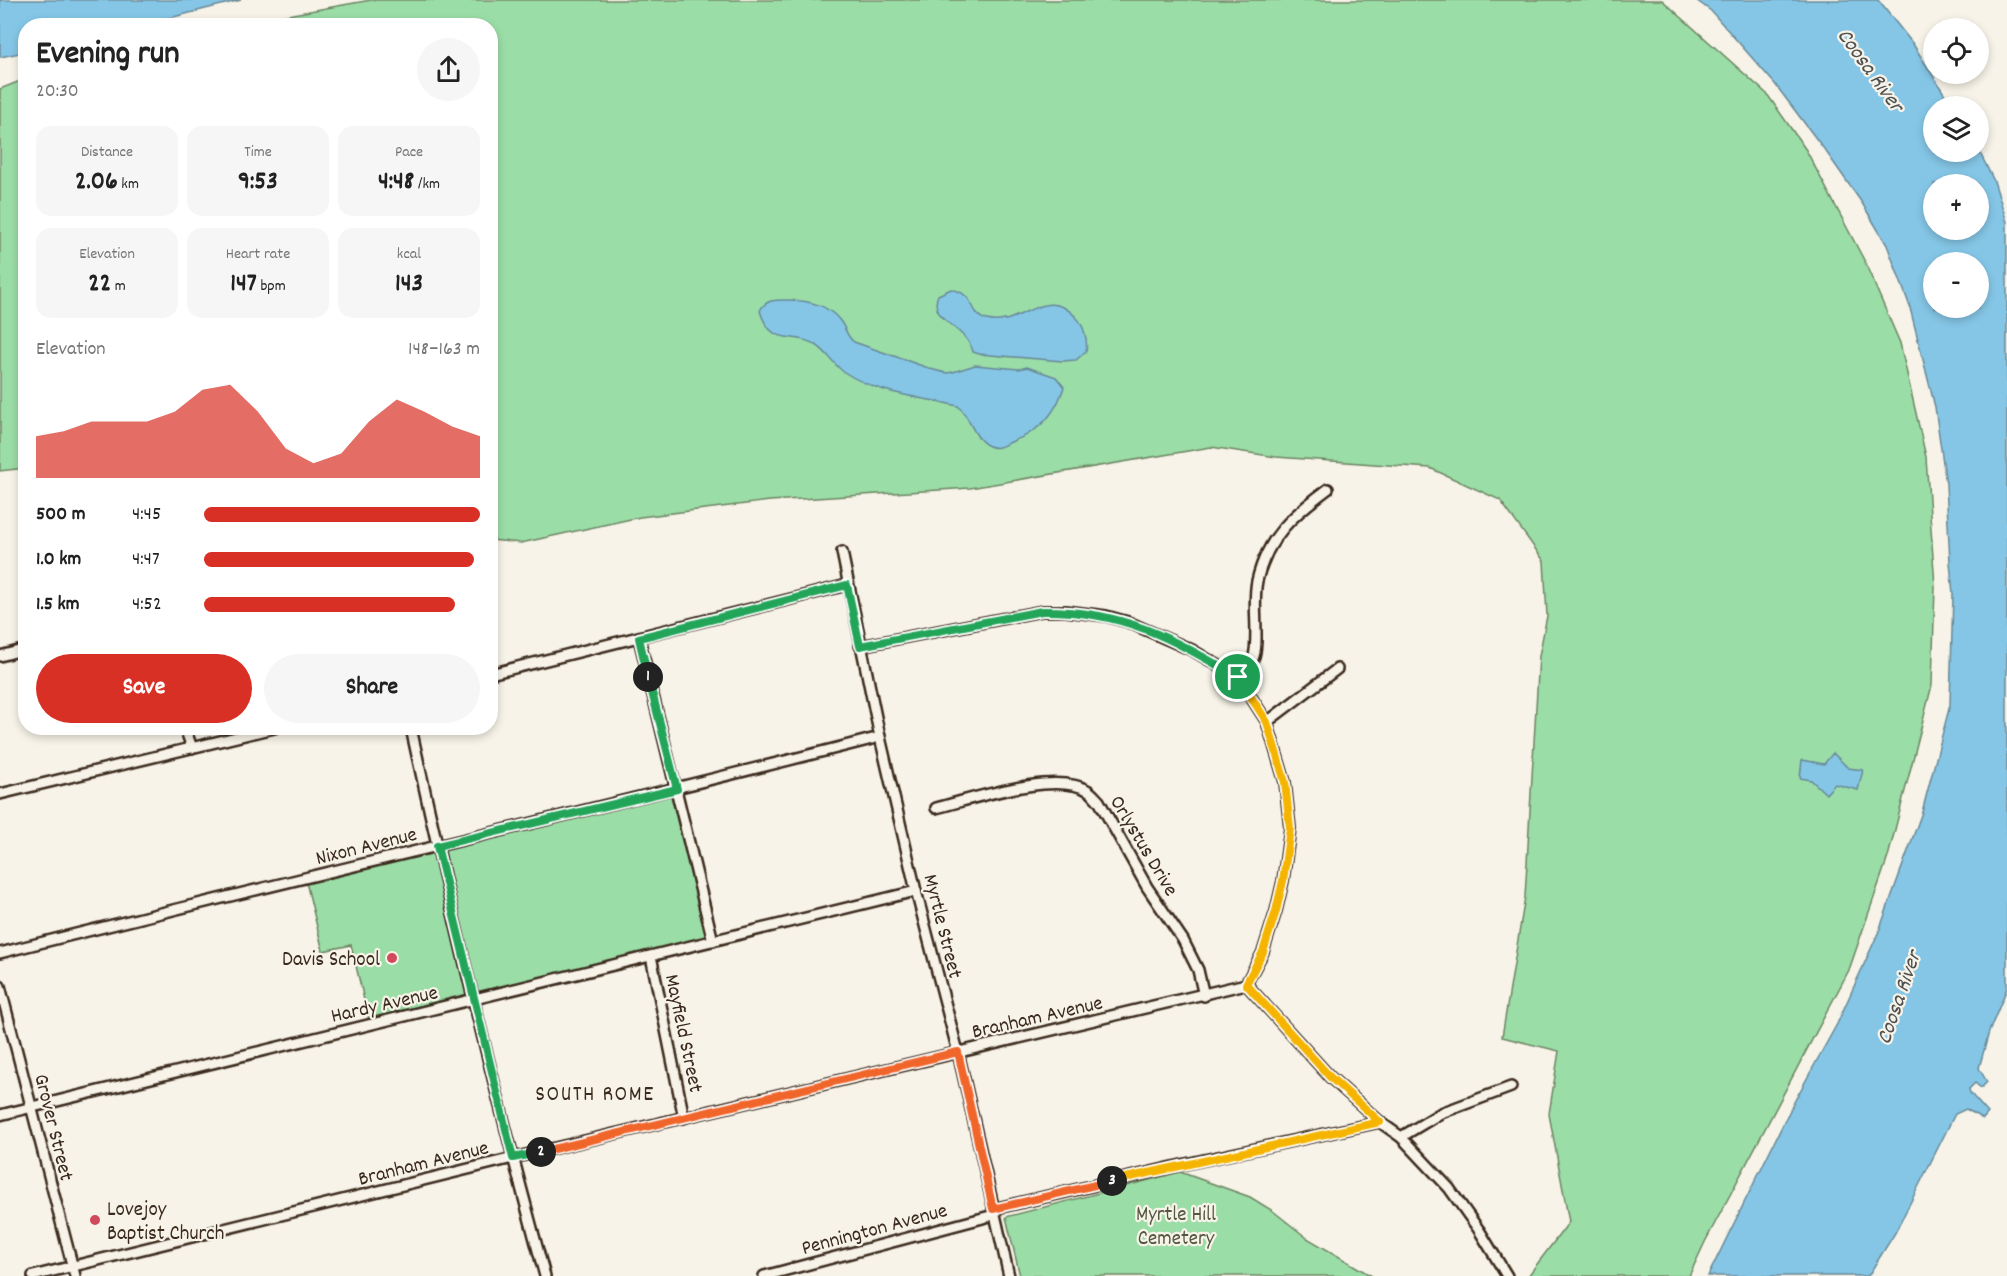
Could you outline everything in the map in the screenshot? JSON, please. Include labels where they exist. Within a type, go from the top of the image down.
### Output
[{"type":"street","points":[[1238,677],[1254,658],[1254,603],[1257,582],[1267,552],[1282,528],[1296,513],[1328,489]]},
{"type":"street","name":"Myrtle Street","points":[[842,552],[880,737],[916,891],[958,1052],[1009,1276]]},
{"type":"street","points":[[498,672],[847,585]]},
{"type":"street","points":[[860,646],[1042,611],[1066,611],[1106,616],[1128,622],[1192,650],[1238,677],[1267,722],[1285,782],[1290,828],[1283,881],[1276,911],[1263,952],[1246,984],[1330,1077],[1380,1122],[1401,1137],[1449,1188],[1479,1230],[1507,1276]]},
{"type":"street","points":[[639,638],[713,941]]},
{"type":"street","points":[[0,656],[18,652]]},
{"type":"street","points":[[1267,722],[1337,669]]},
{"type":"street","points":[[188,735],[192,748]]},
{"type":"street","points":[[0,794],[245,735]]},
{"type":"street","points":[[413,735],[437,846],[513,1158],[545,1276]]},
{"type":"street","name":"Nixon Avenue","points":[[0,953],[214,899],[677,789],[880,737]]},
{"type":"street","name":"Orlystus Drive","points":[[936,808],[1039,783],[1060,784],[1089,791],[1099,801],[1147,887],[1183,940],[1198,970],[1204,996]]},
{"type":"street","name":"Hardy Avenue","points":[[0,1115],[916,891]]},
{"type":"street","name":"Mayfield Street","points":[[651,956],[684,1118]]},
{"type":"street","name":"Branham Avenue","points":[[33,1276],[513,1158],[1204,996],[1246,984]]},
{"type":"street","name":"Grover Street","points":[[0,986],[75,1276]]},
{"type":"street","points":[[1401,1137],[1441,1113],[1511,1087]]},
{"type":"street","name":"Pennington Avenue","points":[[764,1276],[993,1212],[1190,1163],[1380,1122]]},
{"type":"green space","points":[[371,0],[1662,0],[1767,94],[1806,150],[1864,260],[1900,343],[1926,457],[1935,586],[1932,685],[1888,857],[1849,970],[1689,1276],[1528,1276],[1569,1222],[1549,1114],[1559,1051],[1502,1037],[1525,897],[1539,656],[1547,616],[1544,561],[1500,500],[1430,468],[1276,457],[1211,447],[970,488],[770,501],[640,517],[521,543],[498,541],[498,18],[271,18]]},
{"type":"green space","points":[[18,82],[18,469],[0,471],[0,89]]},
{"type":"green space","points":[[677,789],[713,941],[370,1025],[351,945],[323,951],[305,878]]},
{"type":"green space","name":"Myrtle Hill Cemetery","points":[[1180,1172],[1250,1197],[1273,1211],[1307,1238],[1372,1276],[1020,1276],[1006,1217]]},
{"type":"water","points":[[0,0],[241,0],[170,18],[18,18],[18,53],[0,57]]},
{"type":"water","name":"Coosa River","points":[[1696,0],[1878,0],[1923,60],[1923,84],[1938,84],[1946,96],[1923,96],[1923,162],[1984,162],[1994,181],[2007,222],[2007,988],[1989,1032],[1979,1068],[1987,1082],[1981,1088],[1975,1083],[1969,1089],[1988,1113],[1983,1119],[1966,1109],[1955,1114],[1895,1233],[1868,1276],[1708,1276],[1794,1102],[1837,1024],[1879,931],[1922,812],[1950,705],[1953,594],[1946,484],[1935,407],[1909,304],[1887,245],[1862,203],[1775,84],[1711,11]]},
{"type":"water","points":[[951,289],[965,295],[977,314],[987,320],[1010,319],[1042,305],[1053,304],[1064,308],[1081,324],[1086,338],[1086,351],[1076,360],[1062,361],[973,352],[969,343],[938,311],[936,304],[938,295]]},
{"type":"water","points":[[772,301],[804,301],[824,307],[836,316],[854,342],[934,370],[946,373],[975,365],[1019,369],[1027,367],[1056,377],[1064,387],[1055,408],[1034,430],[1000,447],[992,447],[979,438],[958,406],[900,394],[871,385],[844,372],[814,344],[806,340],[776,334],[770,330],[760,311],[762,307]]},
{"type":"water","points":[[1833,753],[1848,768],[1863,770],[1858,790],[1835,784],[1826,794],[1811,780],[1800,778],[1802,760],[1824,764]]},
{"type":"place","name":"Davis School","points":[[392,958]]},
{"type":"place","name":"Lovejoy Baptist Church","points":[[95,1220]]},
{"type":"district","name":"SOUTH ROME","points":[[595,1092]]},
{"type":"route","points":[[847,585],[860,646],[1042,611],[1066,611],[1106,616],[1128,622],[1192,650],[1238,677],[1267,722],[1285,782],[1290,828],[1283,881],[1276,911],[1263,952],[1246,984],[1330,1077],[1380,1122],[993,1209],[958,1052],[513,1158],[437,846],[677,789],[639,638],[847,585]]}]
